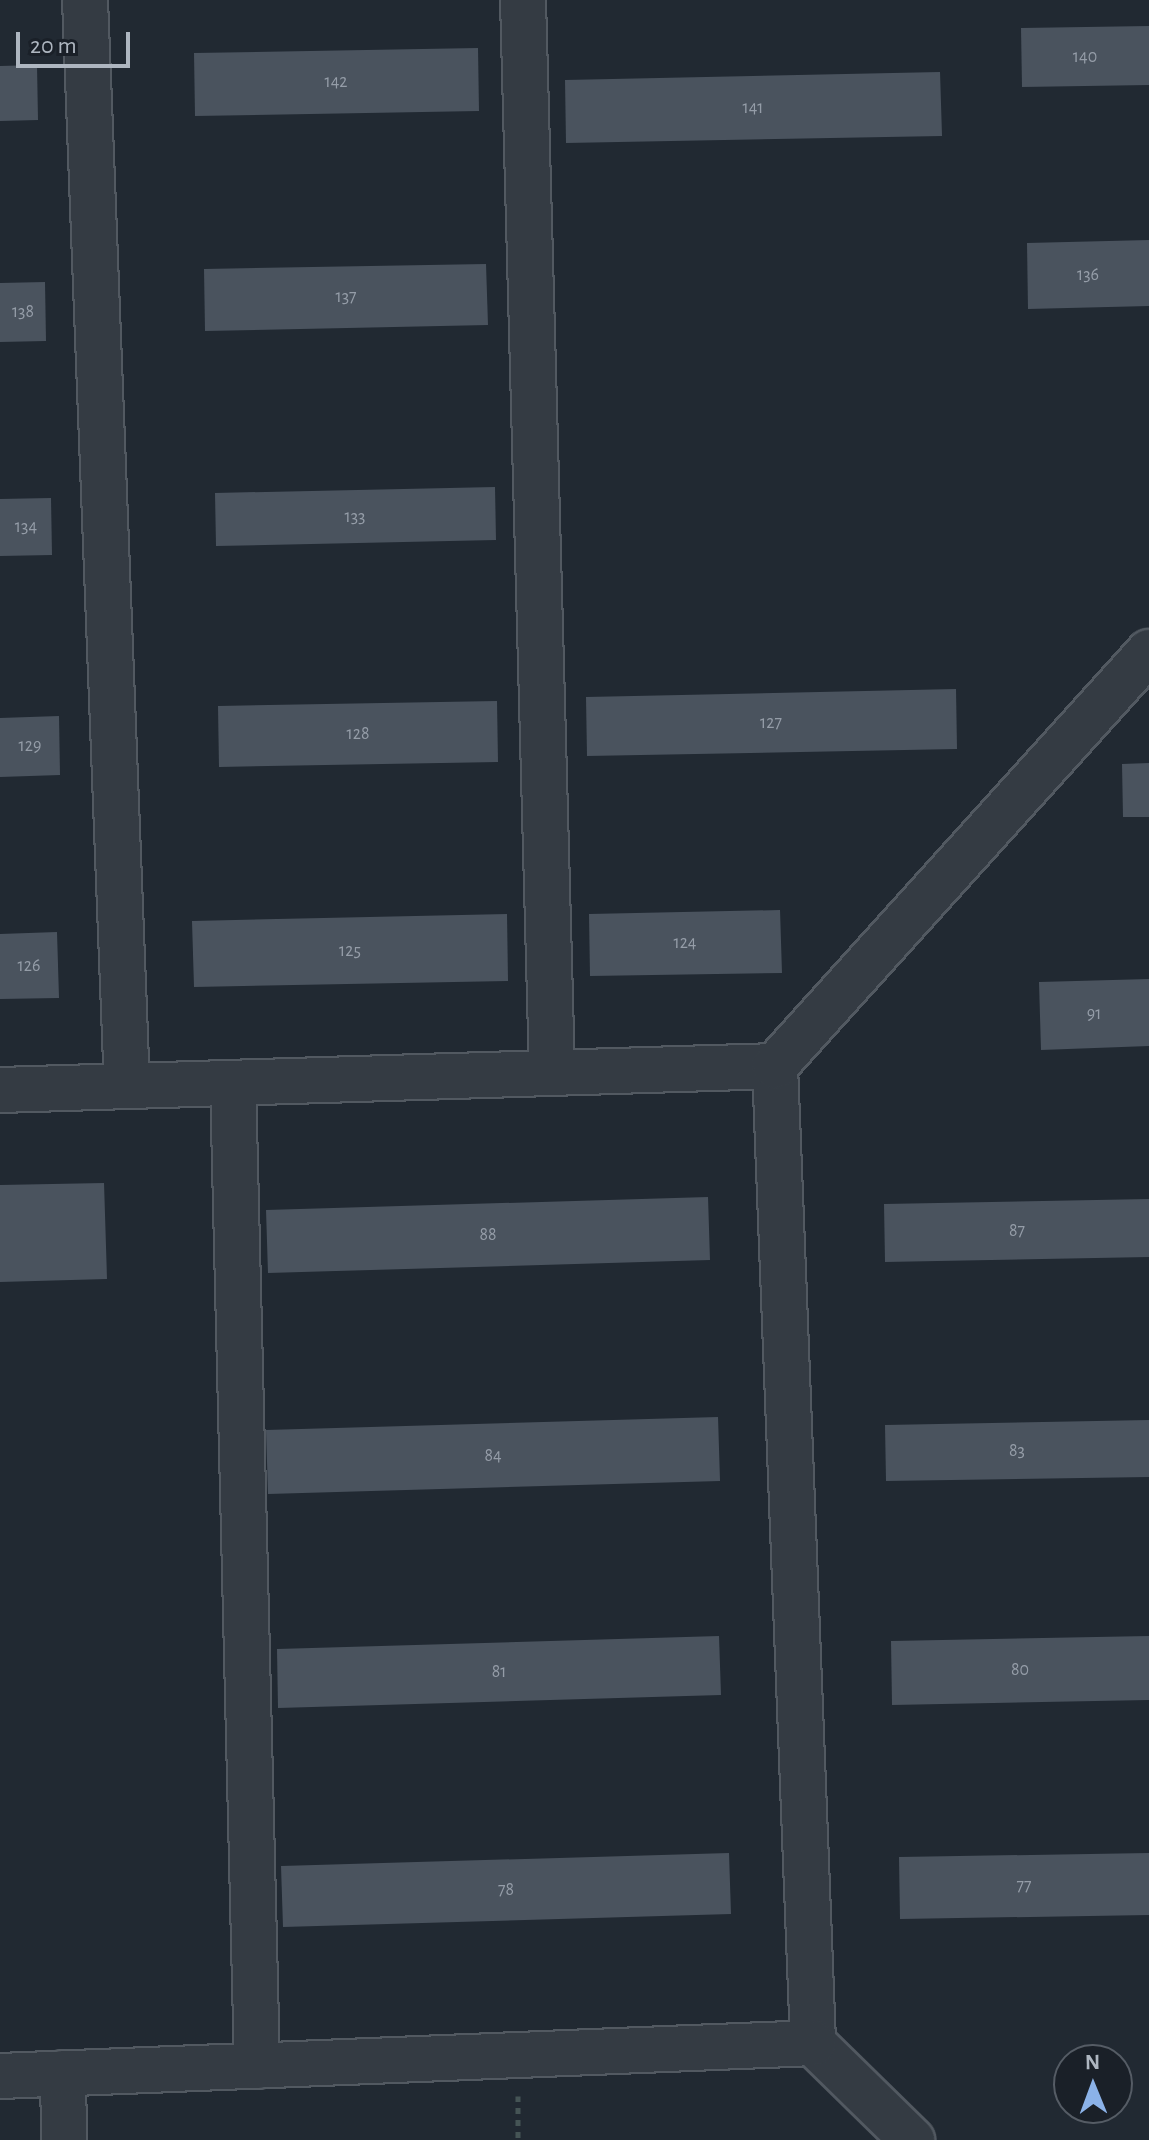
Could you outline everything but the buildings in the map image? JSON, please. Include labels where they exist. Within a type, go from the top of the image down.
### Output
[{"type":"street","points":[[85,0],[127,1086]]},
{"type":"street","points":[[523,0],[552,1073]]},
{"type":"street","points":[[912,2140],[813,2043],[775,1066],[1149,652]]},
{"type":"street","points":[[0,1090],[775,1066]]},
{"type":"street","points":[[233,1083],[257,2066]]},
{"type":"street","points":[[0,2076],[813,2043]]},
{"type":"street","points":[[63,2073],[64,2140]]}]
